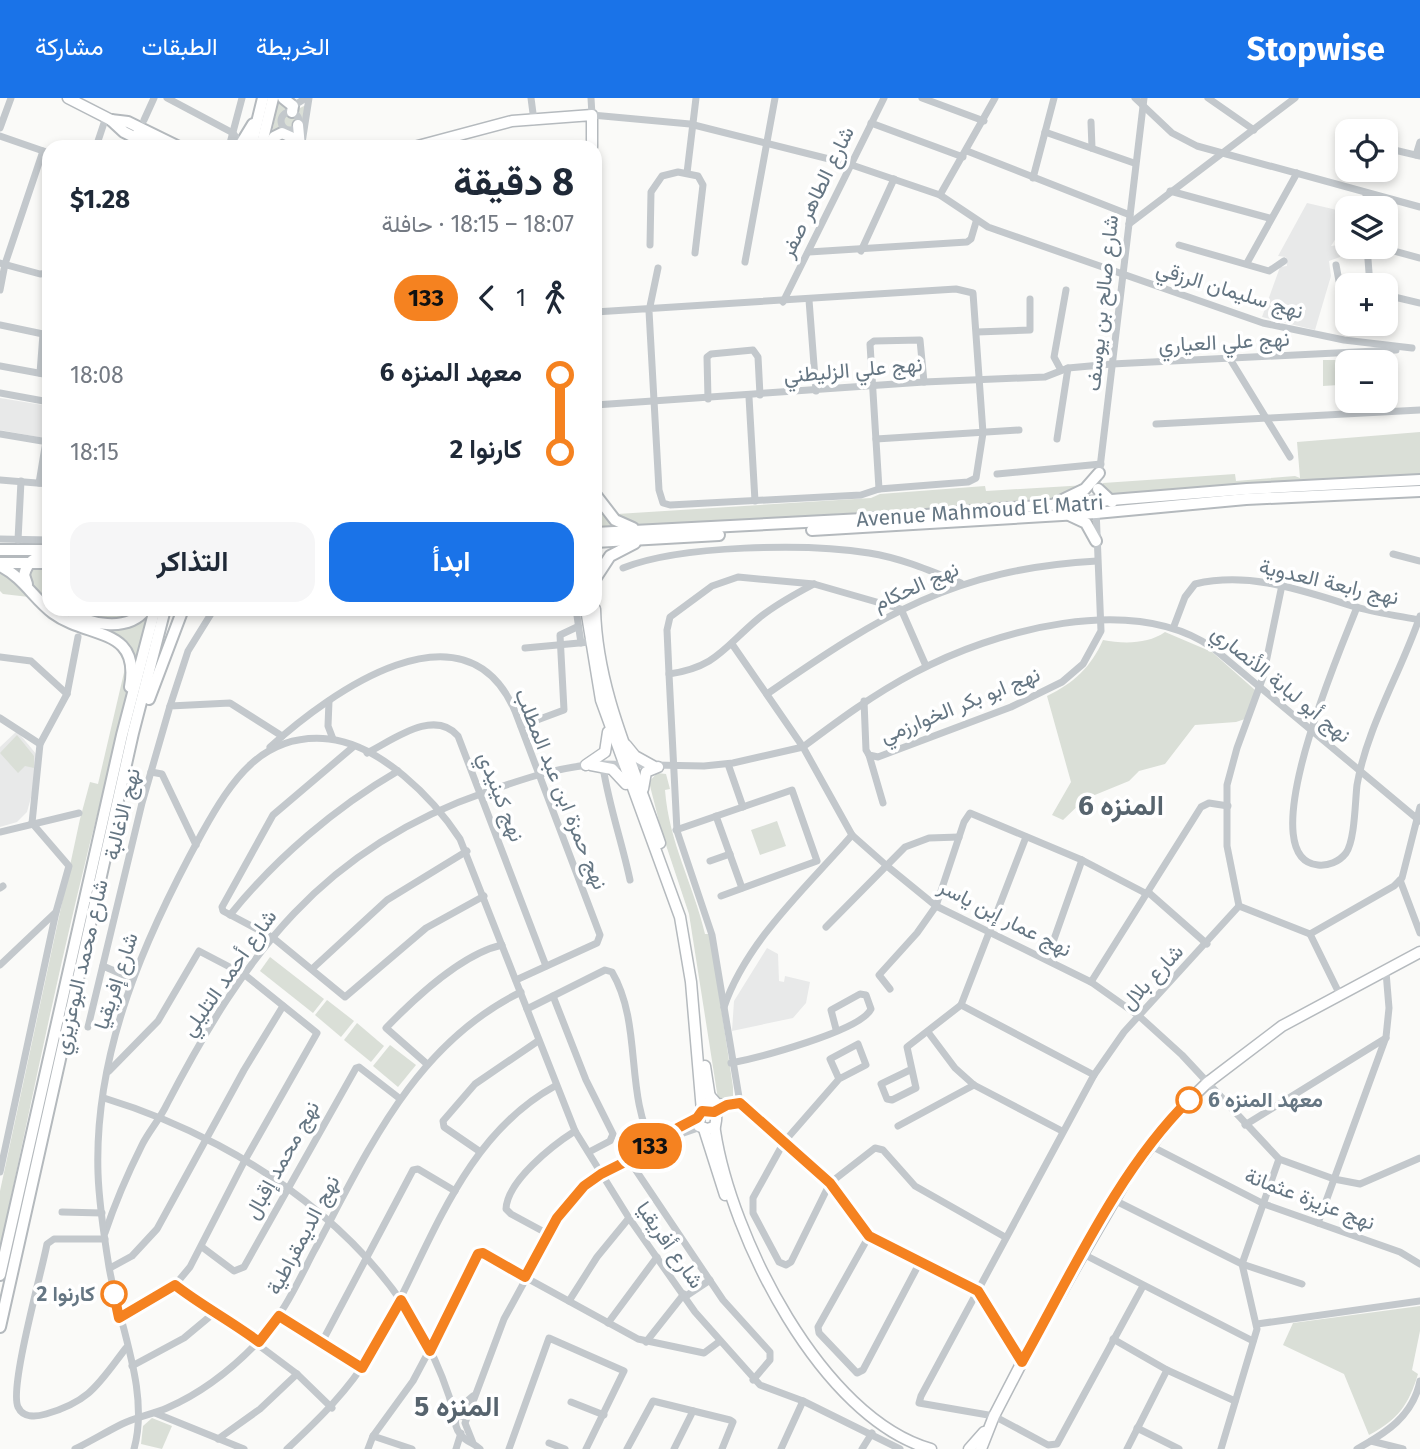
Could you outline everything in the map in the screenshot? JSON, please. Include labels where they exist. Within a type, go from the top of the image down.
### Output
[{"type":"highway","points":[[263,140],[273,98]]},
{"type":"highway","points":[[283,98],[293,121],[293,140]]},
{"type":"highway","points":[[247,140],[262,104]]},
{"type":"highway","points":[[108,119],[140,140]]},
{"type":"highway","points":[[108,119],[128,122],[165,140]]},
{"type":"highway","points":[[271,140],[293,121]]},
{"type":"highway","points":[[1044,507],[1085,489],[1100,469]]},
{"type":"highway","name":"Avenue Mahmoud El Matri","points":[[641,535],[676,538],[1065,514],[1112,502],[1226,491],[1420,480]]},
{"type":"highway","points":[[1098,489],[1112,502]]},
{"type":"highway","name":"Avenue Mahmoud El Matri","points":[[641,535],[734,526],[1044,507],[1134,510],[1246,499],[1420,491]]},
{"type":"highway","points":[[602,503],[615,520],[641,535]]},
{"type":"highway","points":[[1065,514],[1086,523],[1096,541]]},
{"type":"highway","points":[[602,533],[641,535]]},
{"type":"highway","points":[[602,541],[641,535]]},
{"type":"highway","points":[[602,568],[610,556],[641,535]]},
{"type":"highway","points":[[0,550],[42,551]]},
{"type":"highway","points":[[29,587],[24,575],[28,564],[42,554]]},
{"type":"highway","points":[[0,565],[42,563]]},
{"type":"highway","points":[[0,565],[29,587],[42,603]]},
{"type":"highway","points":[[57,616],[116,640],[128,652],[132,674],[127,736]]},
{"type":"highway","points":[[80,616],[113,624],[135,620],[139,616]]},
{"type":"highway","name":"شارع محمد البوعزيزي","points":[[0,1326],[153,616]]},
{"type":"highway","name":"شارع محمد البوعزيزي","points":[[0,1275],[127,736],[163,616]]},
{"type":"highway","points":[[127,736],[180,616]]},
{"type":"main road","points":[[74,99],[152,140]]},
{"type":"main road","points":[[437,140],[479,127],[534,119],[592,115],[593,140]]},
{"type":"main road","points":[[454,140],[534,119]]},
{"type":"main road","points":[[293,121],[299,140]]},
{"type":"main road","points":[[586,616],[585,642],[608,724],[645,800],[684,916],[696,981],[709,1094],[708,1119],[747,1237],[775,1294],[814,1356],[844,1391],[881,1423],[909,1441],[931,1449]]},
{"type":"main road","points":[[596,616],[600,664],[623,740],[634,796],[667,876],[682,926],[708,1119],[745,1247],[800,1345],[847,1403],[883,1431],[913,1449]]},
{"type":"main road","points":[[589,765],[605,752],[608,724]]},
{"type":"main road","points":[[623,740],[635,756],[656,766],[644,775],[645,800]]},
{"type":"main road","points":[[589,765],[617,773],[634,796]]},
{"type":"main road","points":[[983,1447],[992,1420],[1022,1362],[1114,1200],[1149,1145],[1207,1083],[1282,1026],[1420,952]]},
{"type":"main road","points":[[709,1094],[717,1104],[734,1104]]},
{"type":"main road","points":[[969,1449],[992,1420]]},
{"type":"street","points":[[0,128],[11,98]]},
{"type":"street","points":[[144,120],[154,98]]},
{"type":"street","points":[[167,98],[233,133],[238,140]]},
{"type":"street","points":[[231,140],[242,98]]},
{"type":"street","points":[[531,98],[534,119]]},
{"type":"street","points":[[591,98],[592,115]]},
{"type":"street","points":[[687,173],[690,124],[695,98]]},
{"type":"street","points":[[745,262],[775,98]]},
{"type":"street","name":"شارع الطاهر صفر","points":[[783,302],[884,98]]},
{"type":"street","points":[[922,98],[984,121]]},
{"type":"street","points":[[940,195],[995,98]]},
{"type":"street","points":[[1033,178],[1054,98]]},
{"type":"street","points":[[1135,98],[1144,102],[1183,141],[1366,194],[1420,206]]},
{"type":"street","points":[[1208,98],[1254,130]]},
{"type":"street","points":[[1129,224],[1295,98]]},
{"type":"street","points":[[293,121],[308,99]]},
{"type":"street","points":[[293,121],[308,99]]},
{"type":"street","points":[[302,140],[308,99]]},
{"type":"street","name":"شارع صالح بن يوسف","points":[[1098,640],[1102,619],[1096,508],[1134,163],[1144,102]]},
{"type":"street","name":"نهج سليمان الرزقي","points":[[592,115],[690,124],[849,164],[940,195],[976,222],[1263,323],[1343,340],[1416,348]]},
{"type":"street","points":[[99,140],[108,119]]},
{"type":"street","points":[[1091,122],[1092,148]]},
{"type":"street","points":[[871,123],[1033,178],[1129,215]]},
{"type":"street","points":[[1045,132],[1134,163]]},
{"type":"street","points":[[0,136],[42,151]]},
{"type":"street","points":[[1398,151],[1418,156],[1420,142]]},
{"type":"street","points":[[0,290],[2,263],[42,162]]},
{"type":"street","points":[[650,245],[652,188],[662,176],[687,173],[698,176],[704,185],[695,253]]},
{"type":"street","points":[[1247,263],[1269,218],[1297,173]]},
{"type":"street","points":[[861,251],[894,179]]},
{"type":"street","points":[[1171,191],[1269,218]]},
{"type":"street","points":[[808,252],[861,251],[967,242],[971,239],[976,222]]},
{"type":"street","points":[[1180,245],[1269,271],[1284,261]]},
{"type":"street","points":[[1398,252],[1420,258]]},
{"type":"street","points":[[2,263],[42,274]]},
{"type":"street","points":[[1336,265],[1338,273]]},
{"type":"street","points":[[602,312],[649,311],[956,289],[974,293],[983,433],[976,478],[971,482],[879,489],[861,495],[663,503],[659,491],[649,311],[658,268]]},
{"type":"street","points":[[1057,439],[1064,369],[1054,357],[1066,290]]},
{"type":"street","points":[[1398,298],[1420,303]]},
{"type":"street","points":[[977,332],[1030,330],[1030,299]]},
{"type":"street","points":[[809,300],[816,391]]},
{"type":"street","points":[[0,326],[42,334]]},
{"type":"street","points":[[879,489],[870,347],[874,341],[920,340],[924,382]]},
{"type":"street","points":[[1343,340],[1344,350]]},
{"type":"street","name":"نهج علي العياري","points":[[1391,350],[1416,348]]},
{"type":"street","points":[[708,399],[707,357],[711,354],[753,351],[758,357],[760,395]]},
{"type":"street","name":"نهج علي العياري","points":[[1112,365],[1335,354]]},
{"type":"street","points":[[1230,359],[1290,457]]},
{"type":"street","name":"نهج علي الزليطني","points":[[602,405],[749,397],[872,385],[1045,377],[1064,369],[1112,365]]},
{"type":"street","points":[[0,366],[42,373]]},
{"type":"street","points":[[0,394],[42,401]]},
{"type":"street","points":[[749,397],[755,501]]},
{"type":"street","points":[[1156,424],[1420,410]]},
{"type":"street","points":[[876,439],[1019,430]]},
{"type":"street","points":[[0,434],[42,441]]},
{"type":"street","points":[[39,482],[42,467]]},
{"type":"street","points":[[997,474],[1100,469]]},
{"type":"street","points":[[0,480],[42,483]]},
{"type":"street","points":[[18,540],[21,481]]},
{"type":"street","points":[[0,539],[42,540]]},
{"type":"street","points":[[623,568],[649,560],[698,552],[811,547],[869,553],[910,563],[962,583]]},
{"type":"street","points":[[1394,554],[1420,561]]},
{"type":"street","name":"نهج الحكام","points":[[767,694],[843,641],[901,609],[962,583],[1033,567],[1097,561]]},
{"type":"street","points":[[926,666],[901,609],[814,584],[731,578],[712,586],[676,611],[668,623],[676,830],[712,935],[731,1063],[734,1104],[784,1142],[830,1183],[869,1236],[978,1291],[1022,1362]]},
{"type":"street","name":"نهج رابعة العدوية","points":[[1174,626],[1185,597],[1195,584],[1254,581],[1282,584],[1357,607],[1420,619]]},
{"type":"street","points":[[669,674],[702,667],[760,618],[814,584]]},
{"type":"street","points":[[1282,584],[1261,688],[1231,765],[1227,785],[1227,846],[1239,906],[1310,934],[1340,995]]},
{"type":"street","points":[[1357,607],[1311,730],[1294,803],[1292,839],[1296,851],[1311,864],[1331,864],[1348,848],[1361,771],[1420,619]]},
{"type":"street","name":"نهج الاغالبة","points":[[88,1027],[150,772],[188,651],[210,616]]},
{"type":"street","points":[[524,648],[585,642],[577,627],[576,616]]},
{"type":"street","name":"نهج أبو لبابة الأنصاري","points":[[803,747],[864,701],[957,652],[1014,635],[1102,619],[1174,626],[1213,648],[1418,819]]},
{"type":"street","points":[[521,726],[564,710],[561,634],[577,627]]},
{"type":"street","points":[[1,1165],[56,912],[70,863],[32,823],[40,744],[67,694],[78,637]]},
{"type":"street","name":"نهج ابو بكر الخوارزمي","points":[[864,701],[866,750],[869,755],[878,757],[1041,693],[1072,676],[1098,640]]},
{"type":"street","name":"نهج عمار إبن ياسر","points":[[732,643],[803,747],[852,835],[936,906],[1091,982],[1139,1016],[1182,1055],[1279,1159]]},
{"type":"street","name":"نهج حمزة ابن عبد المطلب","points":[[267,750],[329,701],[409,659],[448,656],[473,665],[497,682],[508,697],[521,726],[600,937],[597,943],[546,966]]},
{"type":"street","points":[[0,657],[31,661],[67,694]]},
{"type":"street","points":[[329,701],[328,726],[333,739]]},
{"type":"street","points":[[169,710],[230,703],[282,736]]},
{"type":"street","points":[[0,718],[40,744]]},
{"type":"street","name":"نهج كينيدي","points":[[367,753],[421,727],[441,723],[453,730],[462,743],[546,966]]},
{"type":"street","name":"شارع إفريقيا","points":[[134,1449],[139,1417],[132,1366],[119,1318],[105,1236],[99,1195],[98,1147],[109,1072],[133,979],[158,915],[234,782],[267,750],[310,737],[333,739],[367,753],[397,771],[439,809]]},
{"type":"street","points":[[353,747],[274,815],[222,907],[223,912],[272,937],[345,998],[426,928],[484,896]]},
{"type":"street","name":"شارع أحمد التليلي","points":[[105,1236],[117,1200],[143,1143],[160,1117],[203,1036],[272,937],[293,912],[358,856],[414,820],[539,774],[589,765],[728,764],[803,747]]},
{"type":"street","points":[[869,755],[883,803]]},
{"type":"street","points":[[728,764],[743,807]]},
{"type":"street","points":[[603,767],[608,804],[621,839],[630,880]]},
{"type":"street","points":[[230,915],[276,866],[317,830],[397,771]]},
{"type":"street","points":[[150,772],[162,774],[196,845]]},
{"type":"street","points":[[676,830],[792,790],[817,861],[721,896]]},
{"type":"street","points":[[1091,982],[1201,807],[1209,803],[1228,806]]},
{"type":"street","points":[[1420,807],[1400,880],[1420,933]]},
{"type":"street","name":"شارع أفريقيا","points":[[439,809],[467,851],[555,1086],[575,1131],[657,1257],[753,1380],[763,1387],[803,1401],[872,1433],[900,1449]]},
{"type":"street","points":[[0,832],[79,813]]},
{"type":"street","points":[[890,989],[878,975],[917,933],[936,906],[958,837],[970,813],[1078,858],[1148,893],[1207,944]]},
{"type":"street","points":[[716,816],[742,888]]},
{"type":"street","points":[[723,1010],[737,978],[764,937],[852,835]]},
{"type":"street","points":[[826,927],[887,866],[894,855],[920,840],[958,837]]},
{"type":"street","points":[[910,1070],[881,1084],[887,1099],[915,1089],[906,1048],[961,1006],[987,932],[1026,837]]},
{"type":"street","points":[[312,969],[357,924],[387,900],[467,851]]},
{"type":"street","points":[[710,861],[730,854]]},
{"type":"street","points":[[1047,959],[1078,858]]},
{"type":"street","points":[[1310,934],[1400,880]]},
{"type":"street","name":"شارع بلال","points":[[992,1420],[923,1406],[919,1401],[1094,1075],[1139,1016],[1239,906]]},
{"type":"street","points":[[0,965],[56,912]]},
{"type":"street","points":[[427,1064],[386,1028],[437,982],[481,953],[502,945]]},
{"type":"street","points":[[109,1072],[158,1021],[199,951],[245,975],[317,1033],[245,1160],[202,1247],[175,1285],[119,1318]]},
{"type":"street","points":[[103,966],[133,979]]},
{"type":"street","points":[[516,980],[546,966]]},
{"type":"street","points":[[527,1009],[605,970],[614,974],[626,1010],[642,1113],[653,1146]]},
{"type":"street","points":[[1318,1223],[1386,1037],[1389,1008],[1386,972]]},
{"type":"street","name":"نهج الديمقراطية","points":[[75,1449],[215,1382],[258,1343],[279,1316],[399,1098],[448,1041],[474,1020],[521,992]]},
{"type":"street","points":[[731,1063],[793,1048],[836,1029],[871,1011],[866,995],[860,994],[831,1010],[830,1015],[836,1029]]},
{"type":"street","points":[[553,996],[586,1080],[613,1134],[610,1140],[589,1152]]},
{"type":"street","points":[[110,1268],[132,1256],[150,1238],[283,1006]]},
{"type":"street","points":[[961,1006],[1094,1075]]},
{"type":"street","points":[[928,1032],[955,1068],[974,1085],[1062,1131]]},
{"type":"street","points":[[1245,1125],[1386,1037]]},
{"type":"street","points":[[479,1151],[444,1128],[446,1116],[475,1084],[538,1041]]},
{"type":"street","points":[[839,1079],[830,1059],[859,1044],[867,1064],[839,1079],[784,1142],[751,1206],[777,1259],[786,1265],[790,1262],[830,1183],[870,1149],[879,1149],[915,1186],[1005,1237]]},
{"type":"street","name":"نهج محمد إقبال","points":[[202,1247],[239,1271],[244,1267],[346,1080],[359,1067],[399,1098]]},
{"type":"street","points":[[898,1126],[974,1085]]},
{"type":"street","points":[[287,1449],[332,1408],[362,1368],[401,1300],[455,1191],[479,1151],[515,1112],[555,1086]]},
{"type":"street","points":[[104,1098],[160,1117],[245,1160],[330,1222],[368,1259],[401,1300],[430,1351],[449,1392],[461,1435],[480,1449]]},
{"type":"street","points":[[456,1449],[504,1318],[569,1200],[601,1174],[734,1104]]},
{"type":"street","points":[[548,1234],[508,1212],[509,1198],[530,1168],[575,1131]]},
{"type":"street","name":"نهج عزيزة عثمانة","points":[[1149,1145],[1264,1204],[1400,1252],[1420,1264]]},
{"type":"street","points":[[1221,1449],[1257,1324],[1242,1264],[1279,1159],[1352,1184],[1368,1183],[1420,1158]]},
{"type":"street","points":[[629,1160],[710,1280],[770,1352],[770,1360],[753,1380]]},
{"type":"street","points":[[322,1342],[414,1169],[455,1191]]},
{"type":"street","points":[[99,1195],[117,1200]]},
{"type":"street","points":[[1114,1200],[1242,1264],[1302,1284]]},
{"type":"street","points":[[62,1212],[102,1213]]},
{"type":"street","points":[[569,1301],[597,1257],[629,1217]]},
{"type":"street","points":[[105,1236],[60,1238],[47,1244],[20,1372],[16,1398],[19,1410],[23,1414],[39,1416],[78,1403],[92,1392],[127,1348]]},
{"type":"street","points":[[869,1236],[817,1327],[819,1333],[853,1371],[860,1372],[920,1262]]},
{"type":"street","points":[[368,1449],[373,1436],[401,1401],[430,1351],[478,1254],[483,1253],[646,1342],[704,1353],[720,1341]]},
{"type":"street","points":[[1083,1254],[1253,1341]]},
{"type":"street","points":[[608,1323],[657,1257]]},
{"type":"street","points":[[646,1342],[685,1295],[710,1280]]},
{"type":"street","points":[[175,1285],[258,1343],[297,1374],[332,1408]]},
{"type":"street","points":[[992,1420],[1048,1445],[1058,1444],[1143,1286]]},
{"type":"street","points":[[1257,1324],[1420,1301]]},
{"type":"street","points":[[132,1366],[184,1339],[214,1313]]},
{"type":"street","points":[[279,1316],[362,1368]]},
{"type":"street","points":[[509,1449],[549,1338],[623,1369],[625,1374],[586,1449]]},
{"type":"street","points":[[1113,1339],[1167,1370],[1235,1401]]},
{"type":"street","points":[[1127,1449],[1167,1370]]},
{"type":"street","points":[[218,1438],[260,1409],[297,1374]]},
{"type":"street","points":[[1374,1444],[1407,1412],[1420,1381]]},
{"type":"street","points":[[449,1392],[468,1414]]},
{"type":"street","points":[[455,1416],[462,1405],[477,1394]]},
{"type":"street","points":[[628,1449],[653,1401],[733,1422],[722,1449]]},
{"type":"street","points":[[791,1449],[782,1447],[803,1401]]},
{"type":"street","points":[[571,1402],[604,1415]]},
{"type":"street","points":[[674,1449],[692,1411]]},
{"type":"street","points":[[155,1413],[244,1449]]},
{"type":"street","points":[[455,1416],[468,1414]]},
{"type":"street","points":[[464,1426],[473,1443]]},
{"type":"street","points":[[1137,1428],[1179,1449]]},
{"type":"street","points":[[862,1449],[872,1433]]},
{"type":"street","points":[[373,1436],[412,1449]]},
{"type":"street","points":[[549,1443],[565,1449]]},
{"type":"street","points":[[1357,1449],[1374,1444],[1403,1449]]},
{"type":"shaded area","points":[[279,98],[287,108],[298,109],[306,105],[300,140],[270,140]]},
{"type":"shaded area","points":[[1307,203],[1335,210],[1335,240],[1331,246],[1335,246],[1335,259],[1329,261],[1331,276],[1315,330],[1262,317],[1280,267],[1287,266],[1286,257],[1278,256]]},
{"type":"shaded area","points":[[1323,360],[1335,360],[1335,385],[1323,386]]},
{"type":"shaded area","points":[[0,398],[42,405],[42,438],[0,430]]},
{"type":"shaded area","points":[[1420,432],[1420,477],[1113,498],[1102,492],[1103,483],[1235,474],[1236,481],[1295,476],[1300,478],[1297,442]]},
{"type":"shaded area","points":[[1087,485],[1056,500],[1039,502],[602,528],[602,507],[617,514],[871,498],[880,494],[985,486],[986,491]]},
{"type":"shaded area","points":[[0,566],[42,569],[42,608],[29,597],[3,594],[0,591]]},
{"type":"shaded area","points":[[50,616],[149,616],[76,902],[0,1248],[0,1191],[80,819],[90,782],[98,784],[126,664],[113,643]]},
{"type":"shaded area","points":[[1165,632],[1212,652],[1255,690],[1256,697],[1248,718],[1236,722],[1195,725],[1165,764],[1139,771],[1129,781],[1085,799],[1063,820],[1052,815],[1071,782],[1047,696],[1081,673],[1103,640],[1135,642],[1151,639]]},
{"type":"shaded area","points":[[17,731],[37,755],[35,783],[27,812],[17,822],[0,827],[0,747]]},
{"type":"shaded area","points":[[17,735],[34,756],[34,768],[25,766],[18,773],[0,753]]},
{"type":"shaded area","points":[[657,773],[666,774],[670,789],[665,790],[671,828],[705,934],[710,934],[733,1087],[733,1097],[729,1102],[722,1103],[718,1099],[689,914],[662,833],[649,782]]},
{"type":"shaded area","points":[[777,821],[786,846],[760,855],[751,830]]},
{"type":"shaded area","points":[[767,948],[778,954],[779,981],[784,982],[785,976],[810,982],[806,1003],[793,1018],[732,1031],[734,1001]]},
{"type":"shaded area","points":[[270,957],[324,999],[313,1013],[260,971]]},
{"type":"shaded area","points":[[327,1000],[354,1021],[341,1037],[315,1015]]},
{"type":"shaded area","points":[[357,1023],[384,1046],[371,1062],[344,1040]]},
{"type":"shaded area","points":[[390,1045],[416,1065],[398,1087],[373,1066]]},
{"type":"shaded area","points":[[1420,1306],[1420,1331],[1412,1370],[1418,1374],[1414,1385],[1406,1403],[1395,1417],[1369,1435],[1344,1374],[1283,1345],[1293,1323]]},
{"type":"shaded area","points":[[152,1418],[172,1426],[162,1449],[141,1444],[143,1426]]},
{"type":"bus line","name":"133","points":[[114,1294],[119,1318],[137,1310],[175,1285],[204,1308],[225,1317],[259,1342],[279,1316],[362,1368],[401,1300],[430,1351],[478,1254],[483,1253],[525,1277],[557,1218],[569,1200],[584,1186],[601,1174],[645,1152],[652,1144],[697,1118],[702,1111],[714,1112],[727,1105],[740,1103],[830,1183],[869,1236],[978,1291],[1022,1362],[1129,1175],[1149,1145],[1189,1100]]},
{"type":"place","name":"معهد المنزه 6","points":[[1189,1100]]},
{"type":"place","name":"كارنوا 2","points":[[114,1294]]},
{"type":"district","name":"المنزه 6","points":[[1121,805]]},
{"type":"district","name":"المنزه 5","points":[[457,1406]]}]
